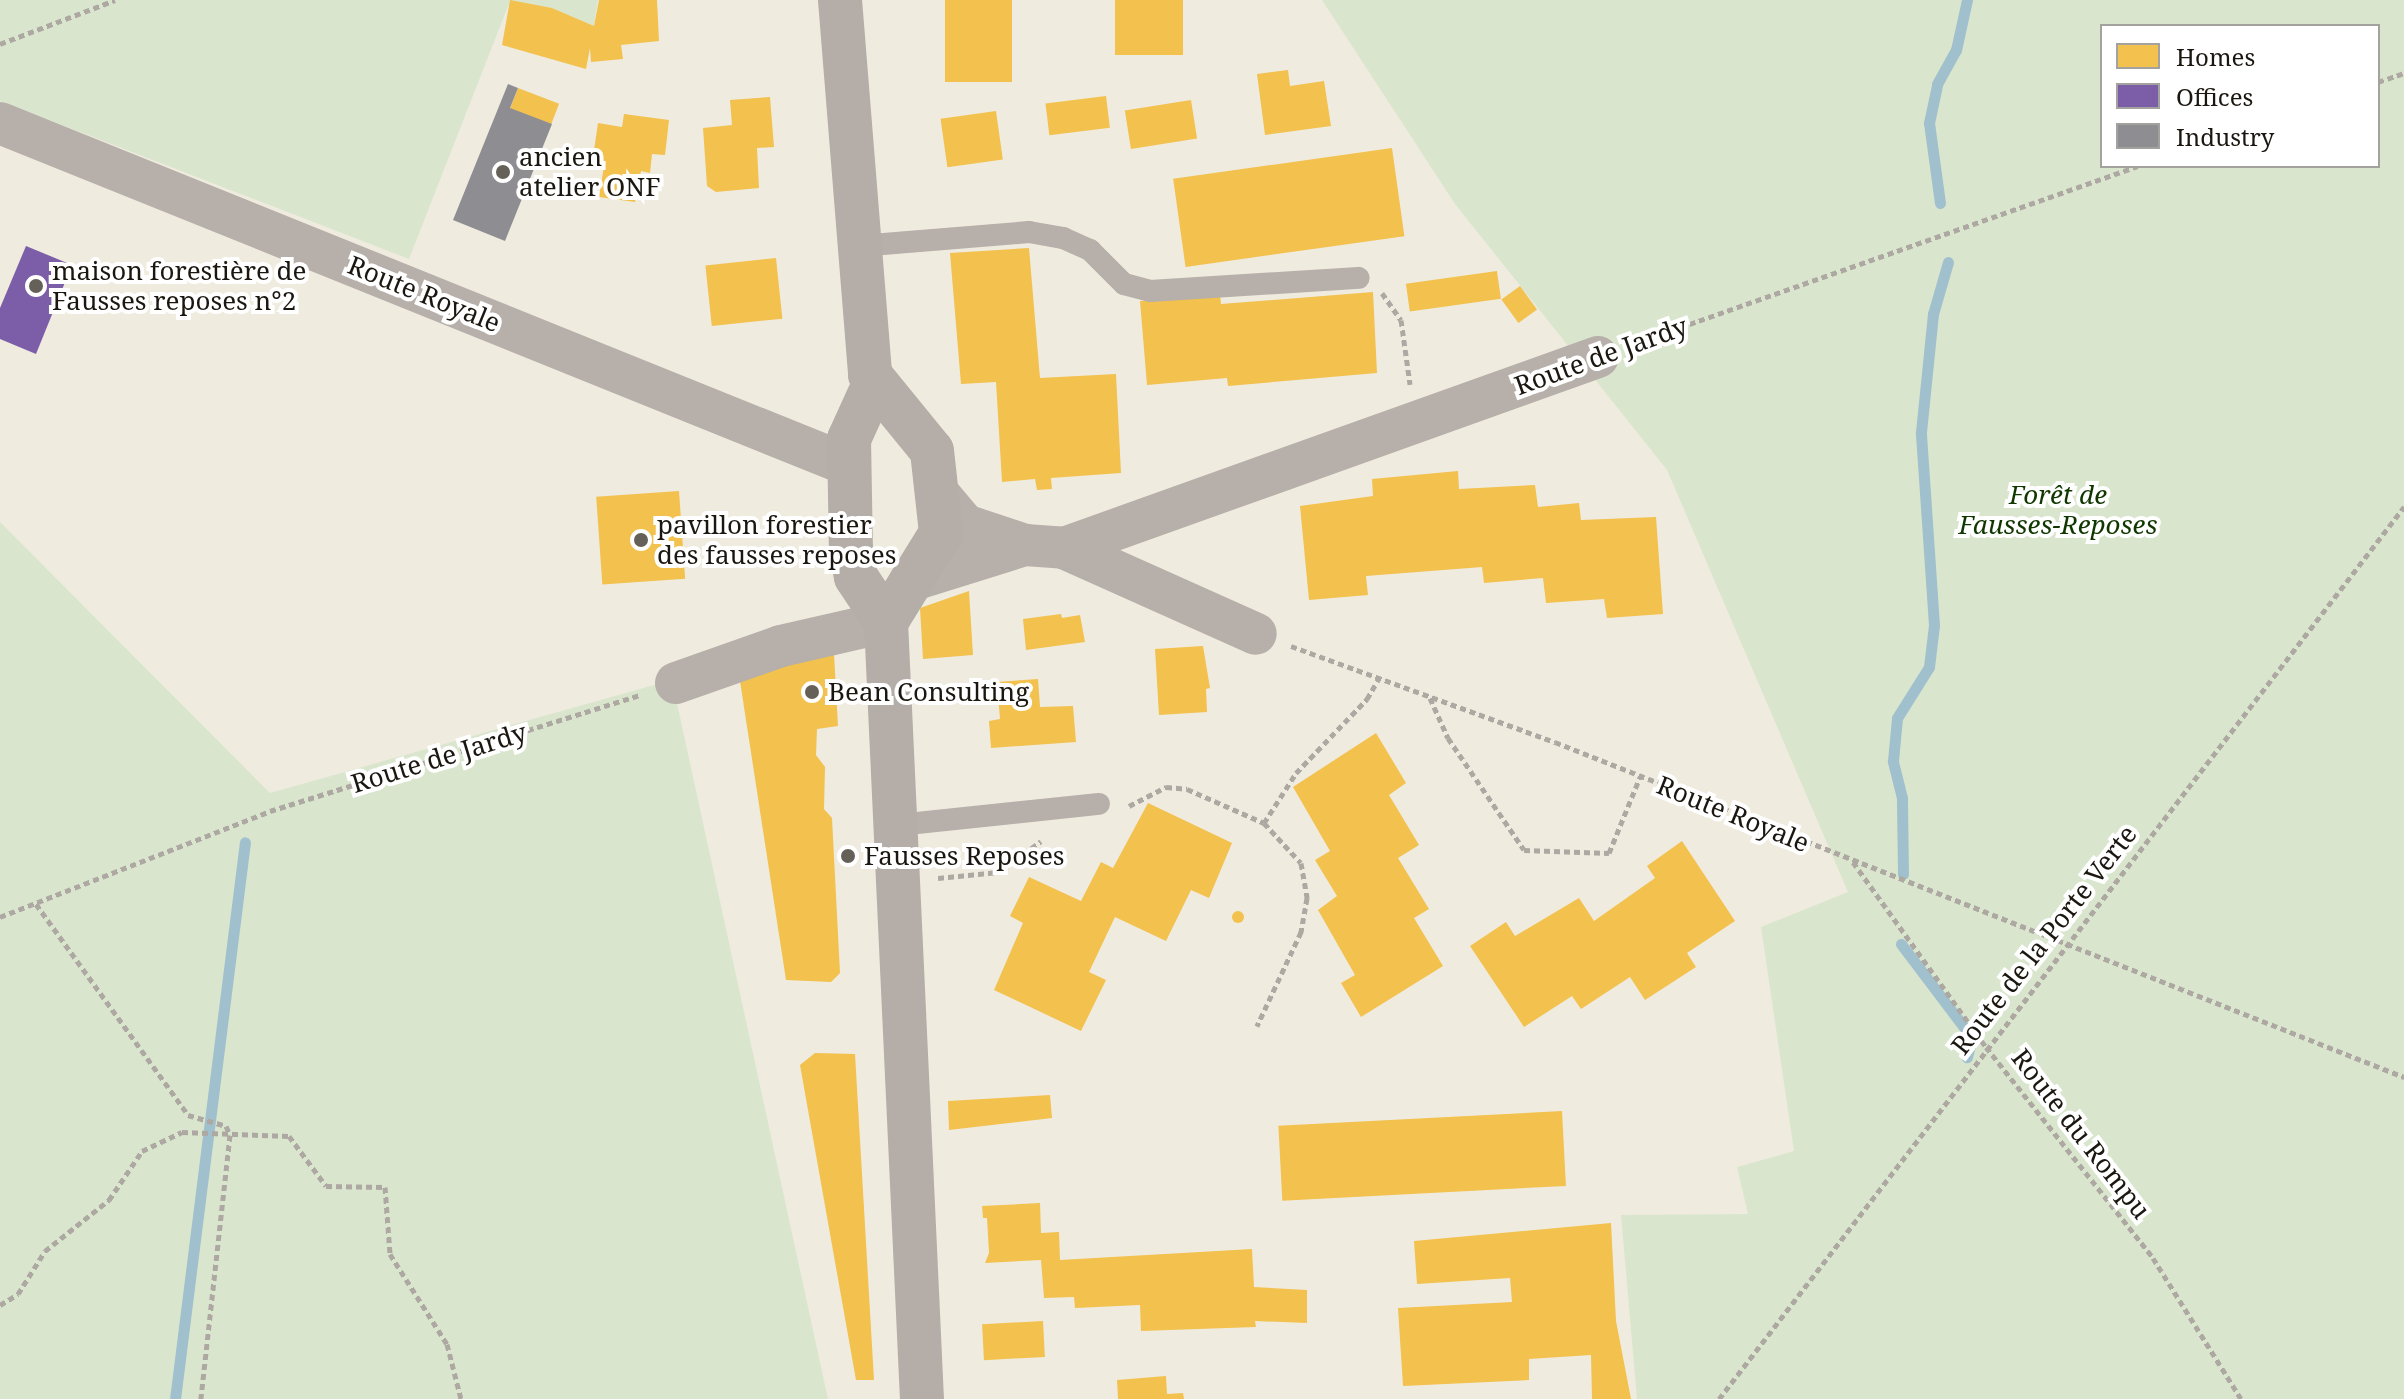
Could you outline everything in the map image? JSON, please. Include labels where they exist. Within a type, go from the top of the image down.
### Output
[{"type":"main road","points":[[840,0],[859,246],[874,384],[932,451],[941,533],[886,622]]},
{"type":"main road","points":[[874,384],[850,427],[848,465],[856,577],[886,622],[898,825],[897,885],[922,1399]]},
{"type":"street","name":"Route Royale","points":[[0,123],[848,465]]},
{"type":"street","name":"Route de Jardy","points":[[910,581],[1044,546],[1415,425],[1598,357]]},
{"type":"street","points":[[938,493],[965,525],[1044,546],[1256,634]]},
{"type":"street","points":[[676,683],[781,646],[886,622]]},
{"type":"lane","points":[[859,246],[1029,232],[1063,238],[1090,250],[1124,284],[1150,291],[1359,278]]},
{"type":"lane","points":[[898,825],[1099,804]]},
{"type":"path","points":[[0,44],[115,0]]},
{"type":"path","points":[[2380,81],[2404,73]]},
{"type":"path","name":"Route de Jardy","points":[[1598,357],[2132,168]]},
{"type":"path","points":[[1359,278],[1393,303],[1401,320],[1415,425]]},
{"type":"path","name":"Route de la Porte Verte","points":[[1719,1399],[1986,1047],[2404,507]]},
{"type":"path","name":"Route Royale","points":[[1256,634],[1640,777],[2404,1077]]},
{"type":"path","points":[[1264,823],[1296,773],[1367,699],[1379,678]]},
{"type":"path","name":"Route de Jardy","points":[[0,917],[270,811],[676,683]]},
{"type":"path","points":[[1429,697],[1448,738],[1524,850],[1609,853],[1640,777]]},
{"type":"path","points":[[1120,814],[1143,795],[1166,787],[1187,789],[1264,823],[1301,863],[1307,898],[1301,932],[1257,1026]]},
{"type":"path","points":[[897,885],[999,872],[1053,835]]},
{"type":"path","name":"Route du Rompu","points":[[1852,861],[1986,1047],[2153,1258],[2241,1399]]},
{"type":"path","points":[[36,904],[193,1116],[226,1126],[230,1135],[201,1399]]},
{"type":"path","points":[[0,1305],[18,1294],[45,1251],[109,1200],[142,1151],[182,1132],[289,1136],[326,1186],[385,1187],[390,1254],[447,1344],[461,1399]]},
{"type":"green space","points":[[0,0],[598,0],[594,26],[552,8],[510,1],[409,259],[0,101]]},
{"type":"green space","name":"Forêt de Fausses-Reposes","points":[[1322,0],[2404,0],[2404,1399],[1637,1399],[1621,1215],[1748,1214],[1737,1167],[1794,1151],[1761,927],[1848,892],[1667,470],[1455,204]]},
{"type":"green space","points":[[0,522],[270,793],[672,680],[828,1399],[0,1399]]},
{"type":"building: Homes","points":[[510,0],[552,8],[594,26],[599,0],[657,0],[659,41],[621,45],[623,59],[591,62],[590,48],[586,69],[502,45]]},
{"type":"building: Homes","points":[[945,0],[1012,0],[1012,82],[945,82]]},
{"type":"building: Homes","points":[[1115,0],[1183,0],[1183,55],[1115,55]]},
{"type":"building: Homes","points":[[1288,70],[1290,86],[1324,81],[1331,126],[1265,135],[1257,74]]},
{"type":"building: Homes","points":[[518,88],[559,104],[551,124],[510,109]]},
{"type":"building: Homes","points":[[1106,96],[1110,128],[1049,135],[1045,103]]},
{"type":"building: Homes","points":[[770,97],[774,147],[757,148],[759,188],[716,192],[707,186],[703,128],[732,125],[730,100]]},
{"type":"building: Homes","points":[[1191,100],[1197,139],[1131,149],[1125,110]]},
{"type":"building: Homes","points":[[996,111],[1003,160],[947,167],[941,119]]},
{"type":"building: Homes","points":[[624,114],[669,120],[665,155],[652,154],[650,173],[641,171],[635,202],[599,197],[604,166],[592,164],[598,123],[622,127]]},
{"type":"building: Homes","points":[[1392,148],[1404,236],[1186,267],[1173,179]]},
{"type":"building: Homes","points":[[1029,248],[1040,378],[1116,374],[1121,473],[1051,478],[1052,489],[1037,490],[1035,479],[1002,482],[996,382],[961,384],[950,253]]},
{"type":"building: Homes","points":[[776,258],[782,319],[712,326],[705,265]]},
{"type":"building: Homes","points":[[1497,271],[1501,299],[1410,312],[1406,284]]},
{"type":"building: Homes","points":[[1520,286],[1537,309],[1518,323],[1501,300]]},
{"type":"building: Homes","points":[[1373,292],[1377,373],[1228,386],[1227,378],[1147,385],[1140,301],[1220,295],[1221,304]]},
{"type":"building: Homes","points":[[1458,471],[1459,489],[1535,485],[1538,507],[1579,503],[1581,520],[1656,517],[1663,614],[1607,618],[1604,599],[1546,603],[1543,578],[1484,583],[1482,567],[1366,576],[1368,595],[1309,600],[1300,506],[1373,496],[1372,479]]},
{"type":"building: Homes","name":"pavillon forestier des fausses reposes","points":[[679,491],[685,579],[602,585],[596,497]]},
{"type":"building: Homes","points":[[969,591],[973,655],[923,659],[920,608]]},
{"type":"building: Homes","points":[[1061,614],[1062,618],[1080,615],[1085,642],[1026,650],[1023,619]]},
{"type":"building: Homes","points":[[833,636],[838,726],[817,729],[816,755],[825,767],[824,809],[832,818],[840,973],[831,982],[786,980],[738,668]]},
{"type":"building: Homes","points":[[1203,646],[1210,688],[1206,689],[1207,712],[1159,715],[1155,649]]},
{"type":"building: Homes","points":[[1038,679],[1040,707],[1073,706],[1076,742],[991,748],[989,721],[1000,719],[997,682]]},
{"type":"building: Homes","points":[[1376,733],[1406,783],[1389,795],[1419,845],[1398,858],[1429,909],[1414,918],[1443,966],[1361,1017],[1341,983],[1355,975],[1318,910],[1337,896],[1315,860],[1330,851],[1293,787]]},
{"type":"building: Homes","points":[[1148,803],[1232,843],[1209,898],[1191,890],[1166,941],[1115,917],[1089,972],[1106,980],[1081,1031],[994,990],[1023,923],[1010,916],[1029,877],[1081,901],[1101,862],[1113,868]]},
{"type":"building: Homes","points":[[1682,841],[1735,921],[1687,953],[1696,967],[1645,1000],[1630,977],[1581,1009],[1572,996],[1524,1027],[1470,946],[1506,922],[1515,936],[1579,898],[1594,921],[1655,878],[1647,866]]},
{"type":"building: Homes","points":[[1238,911],[1244,917],[1238,923],[1232,917]]},
{"type":"building: Homes","points":[[815,1053],[855,1054],[874,1380],[856,1380],[800,1065]]},
{"type":"building: Homes","points":[[1050,1095],[1052,1118],[949,1130],[948,1101]]},
{"type":"building: Homes","points":[[1562,1111],[1566,1186],[1282,1201],[1278,1126]]},
{"type":"building: Homes","points":[[1040,1203],[1041,1233],[1059,1232],[1060,1260],[1252,1249],[1254,1287],[1307,1290],[1307,1323],[1255,1321],[1256,1327],[1141,1331],[1140,1305],[1075,1308],[1074,1297],[1044,1298],[1041,1260],[985,1263],[989,1253],[987,1218],[983,1218],[982,1206]]},
{"type":"building: Homes","points":[[1611,1223],[1616,1321],[1631,1399],[1592,1399],[1591,1355],[1529,1359],[1529,1380],[1403,1386],[1398,1308],[1512,1302],[1510,1278],[1417,1284],[1414,1241]]},
{"type":"building: Homes","points":[[1043,1321],[1045,1357],[984,1360],[982,1324]]},
{"type":"building: Homes","points":[[1166,1376],[1167,1394],[1183,1393],[1184,1399],[1118,1399],[1117,1380]]},
{"type":"building: Offices","name":"maison forestière de Fausses reposes n°2","points":[[26,246],[72,265],[36,354],[0,339],[0,308]]},
{"type":"building: Industry","name":"ancien atelier ONF","points":[[508,84],[518,88],[510,108],[552,124],[505,241],[453,220]]},
{"type":"waterway","points":[[1940,203],[1929,123],[1937,84],[1956,50],[1967,0]]},
{"type":"waterway","points":[[1903,874],[1902,798],[1893,761],[1897,718],[1929,667],[1934,625],[1921,432],[1933,314],[1948,262]]},
{"type":"waterway","points":[[175,1399],[245,842]]},
{"type":"waterway","points":[[1901,944],[1972,1038],[1967,1057]]},
{"type":"place","name":"ancien atelier ONF","points":[[503,172]]},
{"type":"place","name":"maison forestière de Fausses reposes n°2","points":[[36,286]]},
{"type":"place","name":"pavillon forestier des fausses reposes","points":[[641,540]]},
{"type":"place","name":"Bean Consulting","points":[[812,692]]},
{"type":"place","name":"Fausses Reposes","points":[[848,856]]}]
